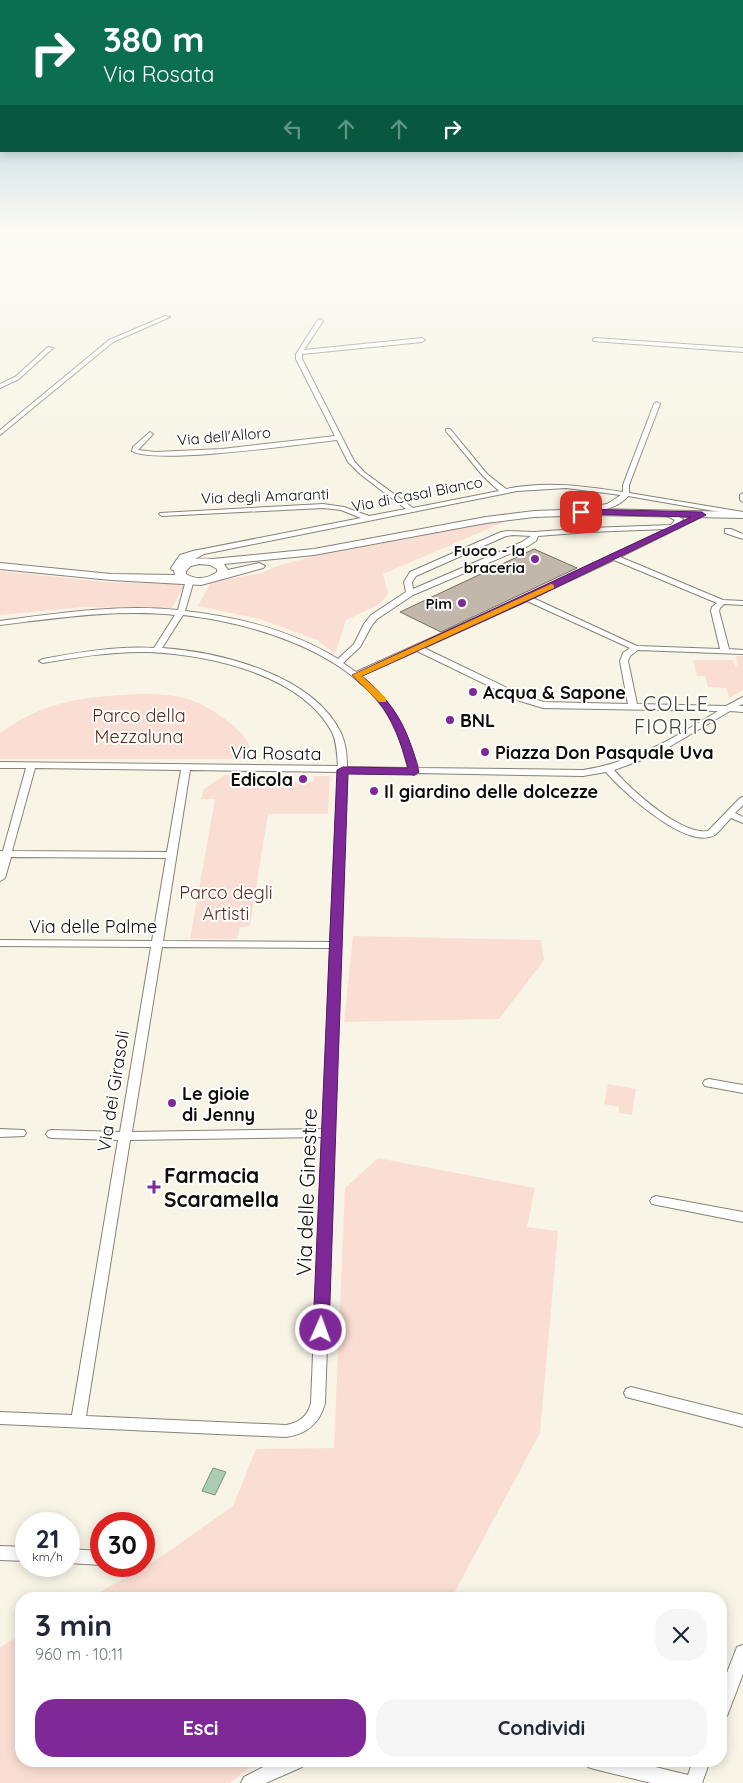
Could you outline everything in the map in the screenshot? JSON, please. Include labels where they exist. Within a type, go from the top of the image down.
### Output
[{"type":"main road","name":"Via di Casal Bianco","points":[[184,572],[199,561],[218,562],[314,552],[486,520],[569,512],[743,514]]},
{"type":"main road","points":[[0,566],[150,579],[184,572],[204,581],[314,552]]},
{"type":"main road","points":[[218,562],[223,570],[220,576]]},
{"type":"street","points":[[0,433],[110,342],[167,317]]},
{"type":"street","points":[[320,321],[301,352],[299,359],[350,460],[357,469],[412,510]]},
{"type":"street","points":[[301,352],[422,340]]},
{"type":"street","points":[[595,340],[743,350]]},
{"type":"street","points":[[0,386],[17,378],[50,348]]},
{"type":"street","points":[[626,494],[626,485],[657,404]]},
{"type":"street","points":[[448,430],[485,475],[505,492]]},
{"type":"street","name":"Via dell'Alloro","points":[[150,434],[135,448],[136,452],[155,454],[217,451],[338,438]]},
{"type":"street","name":"Via di Casal Bianco","points":[[184,572],[183,557],[215,549],[505,492],[560,486],[626,494],[743,514]]},
{"type":"street","name":"Via di Casal Bianco","points":[[569,512],[612,505],[620,501],[626,494]]},
{"type":"street","name":"Via degli Amaranti","points":[[162,514],[323,506],[346,510],[367,518]]},
{"type":"street","points":[[665,513],[679,519],[673,528]]},
{"type":"street","points":[[356,675],[527,598],[702,515]]},
{"type":"street","points":[[410,593],[408,579],[418,571],[504,534],[519,532],[536,534],[572,529],[673,528]]},
{"type":"street","points":[[728,531],[743,537]]},
{"type":"street","points":[[338,663],[357,645],[374,617],[410,593],[530,542],[536,534]]},
{"type":"street","points":[[215,549],[218,562]]},
{"type":"street","points":[[157,650],[181,612],[188,593],[184,572],[192,557],[202,552]]},
{"type":"street","points":[[614,557],[722,602],[743,603]]},
{"type":"street","points":[[188,593],[204,581]]},
{"type":"street","points":[[527,598],[636,648],[743,652]]},
{"type":"street","points":[[722,602],[716,607],[715,611],[725,651]]},
{"type":"street","points":[[0,623],[87,613],[124,611],[181,612],[215,616],[252,624],[294,639],[338,663],[376,692],[392,712],[408,746],[414,772]]},
{"type":"street","points":[[418,648],[538,704],[557,706],[730,707],[743,709]]},
{"type":"street","points":[[633,707],[624,661],[626,655],[636,648]]},
{"type":"street","name":"Via delle Ginestre","points":[[0,1418],[286,1431],[298,1428],[309,1422],[318,1403],[343,770],[339,742],[330,723],[316,707],[289,687],[266,675],[232,662],[157,650],[101,652],[43,661]]},
{"type":"street","name":"Via Rosata","points":[[0,765],[414,772],[570,773],[609,770],[649,755],[743,700]]},
{"type":"street","points":[[0,878],[3,854],[31,766]]},
{"type":"street","name":"Via dei Girasoli","points":[[78,1421],[186,768]]},
{"type":"street","points":[[609,770],[625,789],[672,823],[696,835],[704,836],[709,834],[743,800]]},
{"type":"street","points":[[729,814],[743,820]]},
{"type":"street","points":[[3,854],[171,855]]},
{"type":"street","name":"Via delle Palme","points":[[0,943],[335,945]]},
{"type":"street","points":[[709,1084],[743,1088]]},
{"type":"street","points":[[0,1133],[20,1133]]},
{"type":"street","points":[[52,1134],[124,1136],[329,1133]]},
{"type":"street","points":[[656,1200],[743,1217]]},
{"type":"street","points":[[630,1393],[743,1422]]},
{"type":"street","points":[[0,1553],[15,1554]]},
{"type":"street","points":[[727,1694],[743,1653]]},
{"type":"street","points":[[250,1783],[282,1767]]},
{"type":"street","points":[[619,1767],[687,1783]]},
{"type":"street","points":[[693,1783],[700,1767]]},
{"type":"green space","points":[[511,519],[383,574],[388,594],[380,604],[346,620],[335,654],[317,640],[260,619],[198,606],[211,582],[261,573],[280,565],[319,555]]},
{"type":"green space","points":[[0,572],[104,582],[185,584],[172,608],[83,607],[0,615]]},
{"type":"green space","points":[[736,656],[743,656],[743,690],[729,698],[727,688],[708,687],[705,676],[697,676],[693,660],[733,660],[735,666],[738,667]]},
{"type":"green space","name":"Parco della Mezzaluna","points":[[162,694],[185,698],[211,710],[229,722],[243,736],[249,745],[251,759],[0,759],[0,733],[33,713],[66,702],[82,699]]},
{"type":"green space","name":"Parco degli Artisti","points":[[225,775],[293,775],[294,782],[313,782],[314,776],[330,776],[328,814],[268,814],[250,926],[240,927],[237,939],[190,939],[215,799],[201,799],[204,789]]},
{"type":"green space","points":[[353,936],[541,940],[544,960],[499,1019],[344,1022]]},
{"type":"green space","points":[[608,1084],[636,1089],[632,1115],[619,1113],[619,1107],[604,1104]]},
{"type":"green space","points":[[378,1158],[535,1188],[527,1227],[558,1231],[540,1433],[455,1592],[100,1592],[126,1577],[155,1577],[155,1561],[233,1506],[256,1449],[334,1448],[345,1188]]},
{"type":"green space","points":[[15,1638],[15,1767],[250,1767],[230,1783],[0,1783],[0,1647]]},
{"type":"shaded area","points":[[213,1468],[226,1472],[215,1495],[202,1491]]},
{"type":"building","points":[[534,549],[577,568],[441,632],[400,612]]},
{"type":"slow traffic","points":[[382,700],[372,688],[356,675],[551,586]]},
{"type":"place","name":"Fuoco - la braceria","points":[[535,559]]},
{"type":"place","name":"Pim","points":[[462,603]]},
{"type":"place","name":"Acqua & Sapone","points":[[473,692]]},
{"type":"place","name":"BNL","points":[[450,720]]},
{"type":"place","name":"Piazza Don Pasquale Uva","points":[[485,752]]},
{"type":"place","name":"Edicola","points":[[303,779]]},
{"type":"place","name":"Il giardino delle dolcezze","points":[[374,791]]},
{"type":"place","name":"Le gioie di Jenny","points":[[172,1103]]},
{"type":"place","name":"Farmacia Scaramella","points":[[154,1187]]},
{"type":"district","name":"COLLE FIORITO","points":[[676,714]]},
{"type":"route","points":[[321,1330],[343,770],[414,772],[410,752],[392,712],[372,688],[356,675],[527,598],[702,515],[581,512]]}]
